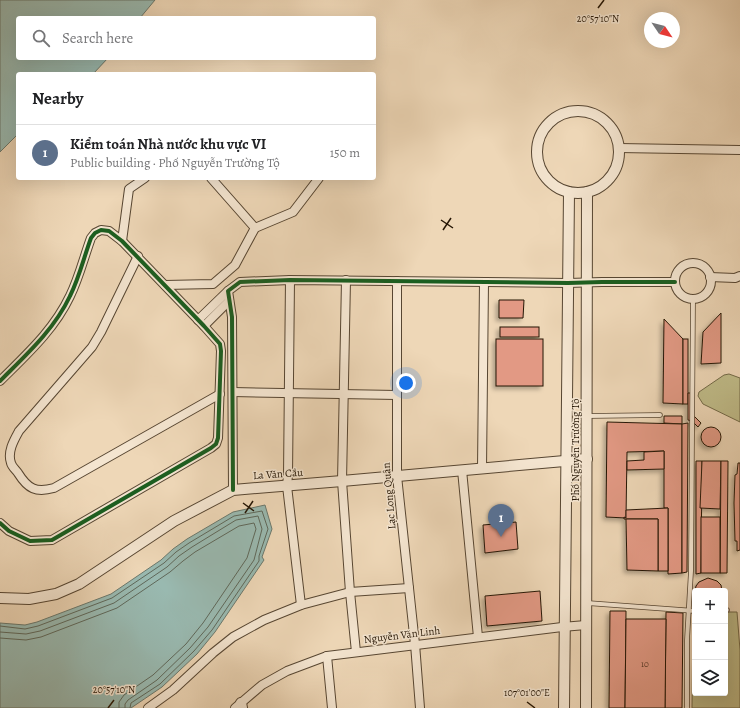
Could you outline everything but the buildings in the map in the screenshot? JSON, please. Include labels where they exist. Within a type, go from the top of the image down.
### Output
[{"type":"street","points":[[583,110],[597,114],[608,123],[616,134],[619,148],[615,171],[608,180],[598,188],[587,192],[569,192],[556,187],[545,178],[539,165],[536,152],[539,138],[546,126],[556,116],[569,111],[583,110]]},
{"type":"street","points":[[619,148],[740,150]]},
{"type":"street","points":[[122,241],[129,189],[142,180]]},
{"type":"street","points":[[213,180],[255,228]]},
{"type":"street","points":[[165,285],[213,284],[235,265],[255,228],[293,212],[317,180]]},
{"type":"street","name":"Phố Nguyễn Trường Tộ","points":[[564,708],[569,192]]},
{"type":"street","name":"Phố Nguyễn Trường Tộ","points":[[586,708],[587,192]]},
{"type":"street","points":[[0,381],[37,344],[55,322],[70,296],[91,238],[101,230],[109,231],[138,256],[220,344],[220,394],[218,438],[216,444],[52,540],[30,541],[9,531],[0,524]]},
{"type":"street","points":[[138,256],[101,332],[92,347],[19,431],[10,452],[10,463],[25,484],[38,490],[54,488],[220,394]]},
{"type":"street","points":[[695,263],[701,265],[706,269],[710,277],[708,291],[693,299],[682,296],[676,288],[675,282],[677,272],[687,264],[695,263]]},
{"type":"street","points":[[710,277],[735,278],[740,276]]},
{"type":"street","points":[[290,280],[288,475],[286,486],[301,606]]},
{"type":"street","points":[[201,323],[228,291],[240,282],[346,280],[568,284],[587,282],[675,282]]},
{"type":"street","points":[[346,280],[342,481],[356,652]]},
{"type":"street","name":"Lạc Long Quân","points":[[397,281],[397,476],[415,644],[420,708]]},
{"type":"street","points":[[482,468],[484,282]]},
{"type":"street","points":[[228,291],[232,317],[233,490]]},
{"type":"street","points":[[201,323],[229,302]]},
{"type":"street","points":[[233,392],[397,395]]},
{"type":"street","name":"La Văn Cầu","points":[[0,598],[29,599],[56,594],[79,584],[174,521],[233,490],[587,459]]},
{"type":"street","points":[[462,470],[478,637]]},
{"type":"street","points":[[148,708],[173,690],[213,653],[233,637],[264,620],[301,606],[350,592],[409,588]]},
{"type":"street","name":"Nguyễn Văn Linh","points":[[240,706],[262,685],[287,671],[326,656],[565,626],[586,625]]},
{"type":"street","points":[[326,656],[332,708]]},
{"type":"lane","points":[[687,708],[687,640],[691,571],[693,299]]},
{"type":"lane","points":[[587,416],[660,415]]},
{"type":"lane","points":[[586,603],[689,610]]},
{"type":"shaded area","points":[[729,374],[740,378],[740,422],[703,404],[698,396],[699,392],[724,375]]},
{"type":"shaded area","points":[[728,612],[737,612],[740,650],[740,708],[692,708],[692,696],[728,696]]},
{"type":"water","points":[[0,0],[155,0],[142,16],[16,16],[16,60],[106,60],[95,72],[16,72],[16,136],[0,152]]},
{"type":"water","points":[[265,505],[272,529],[262,557],[264,560],[215,632],[197,654],[162,687],[131,708],[0,708],[0,623],[25,625],[37,622],[111,594],[161,560],[187,539],[233,512]]},
{"type":"cycle path","points":[[0,381],[39,342],[56,320],[79,275],[91,238],[95,233],[101,230],[109,231],[122,241],[220,344],[218,438],[216,444],[52,540],[30,541],[9,531],[0,523]]},
{"type":"cycle path","points":[[233,490],[232,317],[228,291],[240,282],[290,280],[568,283],[675,282]]},
{"type":"place","name":"Kiểm toán Nhà nước khu vực VI","points":[[501,537]]}]
